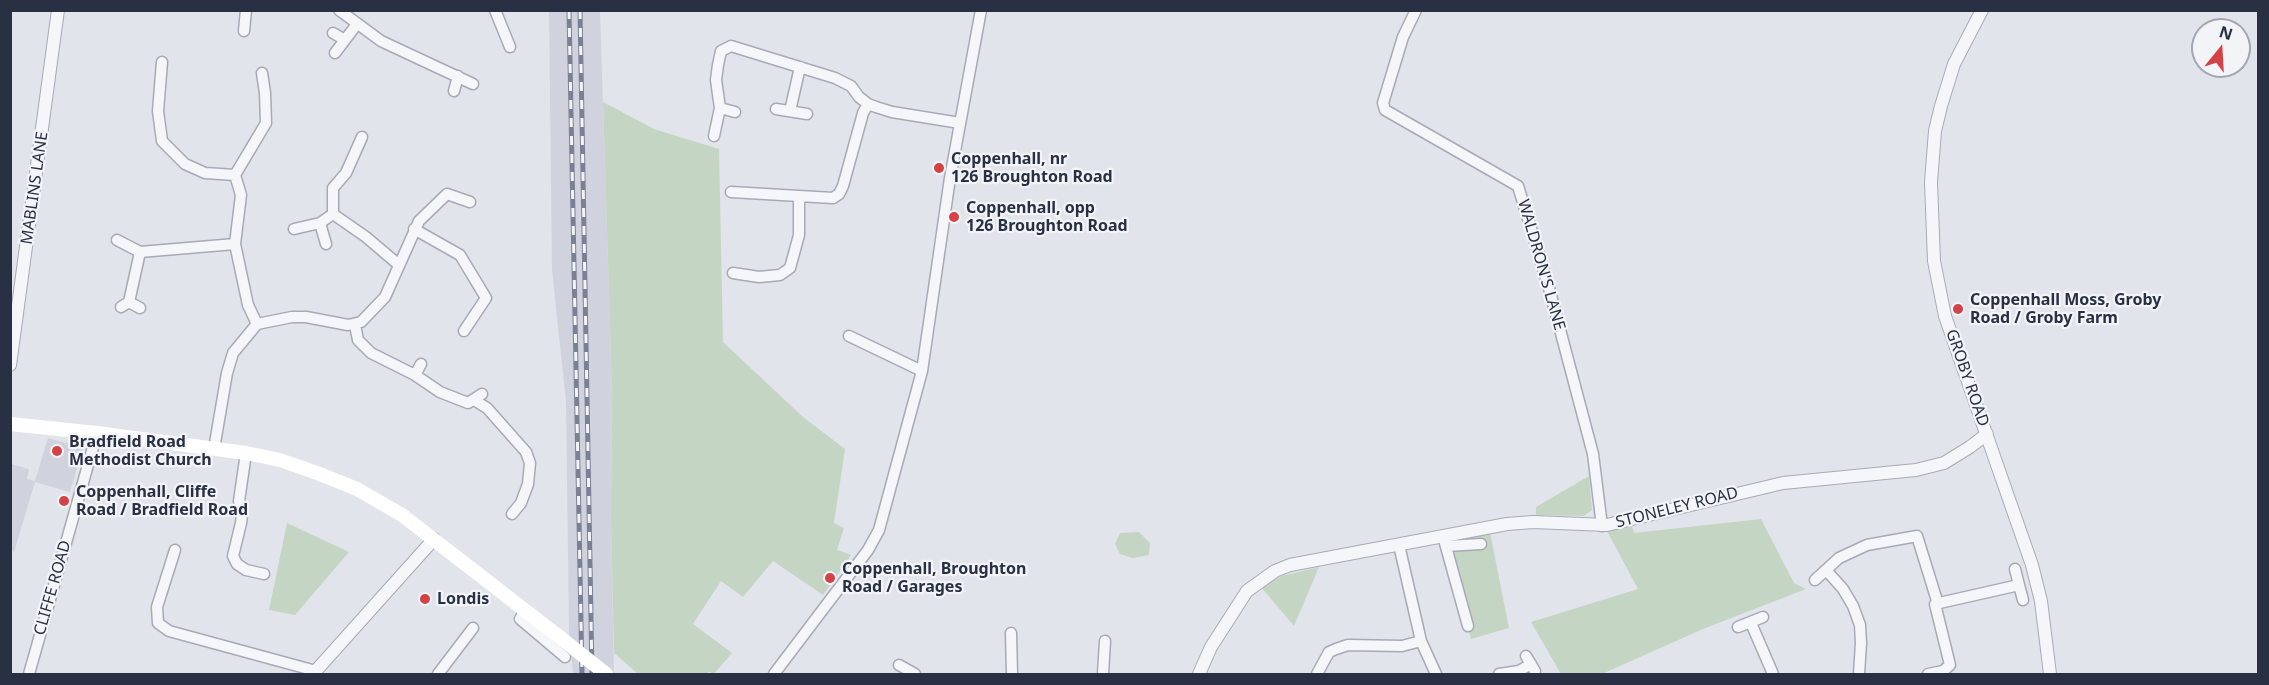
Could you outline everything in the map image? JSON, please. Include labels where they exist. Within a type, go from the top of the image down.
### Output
[{"type":"main road","points":[[10,424],[246,453],[280,460],[357,489],[402,515],[606,675]]},
{"type":"street","name":"MABLINS LANE","points":[[10,365],[16,291],[58,10]]},
{"type":"street","points":[[339,10],[381,41],[472,84]]},
{"type":"street","points":[[495,10],[510,47]]},
{"type":"street","points":[[774,675],[868,550],[879,530],[922,370],[950,178],[981,10]]},
{"type":"street","name":"WALDRON'S LANE","points":[[1416,10],[1403,38],[1383,103],[1385,110],[1518,186],[1549,288],[1593,454],[1602,526]]},
{"type":"street","name":"GROBY ROAD","points":[[1982,10],[1954,64],[1941,106],[1932,157],[1931,214],[1934,261],[1945,316],[2032,564],[2041,602],[2050,675]]},
{"type":"street","points":[[242,13],[244,31]]},
{"type":"street","points":[[335,53],[357,24]]},
{"type":"street","points":[[333,33],[345,40]]},
{"type":"street","points":[[714,136],[720,108],[716,80],[718,65],[721,51],[730,46],[835,78],[851,86],[868,104],[892,112],[960,123]]},
{"type":"street","points":[[162,62],[158,111],[162,141],[185,164],[205,173],[235,175]]},
{"type":"street","points":[[790,111],[800,67]]},
{"type":"street","points":[[235,175],[266,123],[262,73]]},
{"type":"street","points":[[454,91],[458,76]]},
{"type":"street","points":[[731,192],[833,198],[839,194],[843,186],[863,113],[868,104]]},
{"type":"street","points":[[720,108],[735,112]]},
{"type":"street","points":[[776,109],[807,114]]},
{"type":"street","points":[[333,214],[333,188],[346,172],[362,137]]},
{"type":"street","points":[[235,175],[242,195],[235,244],[248,305],[258,324]]},
{"type":"street","points":[[214,449],[227,373],[233,353],[258,324],[292,317],[354,325],[371,313],[385,297],[419,221],[447,194],[470,202]]},
{"type":"street","points":[[733,273],[759,277],[780,275],[790,268],[800,235],[799,197]]},
{"type":"street","points":[[294,229],[320,223],[333,214]]},
{"type":"street","points":[[333,214],[366,237],[399,265]]},
{"type":"street","points":[[320,223],[326,244]]},
{"type":"street","points":[[414,229],[460,255],[490,296],[464,331]]},
{"type":"street","points":[[117,240],[140,252],[235,244]]},
{"type":"street","points":[[140,252],[125,304],[140,308]]},
{"type":"street","points":[[354,325],[358,340],[370,353],[415,375],[440,392],[468,403],[478,397],[526,452],[530,463],[528,484],[521,503],[513,514]]},
{"type":"street","points":[[849,336],[922,370]]},
{"type":"street","points":[[415,375],[421,364]]},
{"type":"street","name":"CLIFFE ROAD","points":[[29,675],[97,433]]},
{"type":"street","name":"STONELEY ROAD","points":[[1200,675],[1211,647],[1247,591],[1259,580],[1290,565],[1399,545],[1445,541],[1533,522],[1602,526],[1784,483],[1916,470],[1944,463],[1987,434]]},
{"type":"street","points":[[246,453],[239,501],[241,523],[233,556],[241,567],[257,577]]},
{"type":"street","points":[[1815,580],[1839,558],[1867,545],[1917,536],[1938,604]]},
{"type":"street","points":[[175,550],[157,607],[158,623],[168,631],[315,673],[434,539]]},
{"type":"street","points":[[1468,626],[1445,541],[1481,544]]},
{"type":"street","points":[[1399,545],[1421,641],[1436,675]]},
{"type":"street","points":[[2015,569],[2023,600]]},
{"type":"street","points":[[1826,570],[1843,589],[1860,625],[1859,675]]},
{"type":"street","points":[[1929,675],[1943,671],[1950,665],[1935,604],[2019,585]]},
{"type":"street","points":[[525,612],[520,619],[566,657]]},
{"type":"street","points":[[1738,627],[1763,617]]},
{"type":"street","points":[[1751,623],[1773,675]]},
{"type":"street","points":[[444,672],[473,628]]},
{"type":"street","points":[[1011,633],[1012,674]]},
{"type":"street","points":[[1103,675],[1105,640]]},
{"type":"street","points":[[1317,675],[1329,652],[1348,645],[1401,646],[1421,641]]},
{"type":"street","points":[[1500,675],[1519,671],[1531,664]]},
{"type":"street","points":[[899,665],[915,675]]},
{"type":"street","points":[[1001,667],[1012,674]]},
{"type":"shaded area","points":[[549,11],[600,11],[612,391],[611,516],[614,674],[573,674],[569,632],[566,402],[552,270]]},
{"type":"shaded area","points":[[48,438],[83,448],[70,492],[35,482],[14,552],[10,547],[11,464],[29,469],[27,479],[35,481]]},
{"type":"green space","points":[[603,102],[654,129],[719,149],[723,342],[803,417],[845,449],[834,523],[844,528],[837,550],[851,555],[823,595],[773,561],[743,597],[721,581],[693,624],[732,653],[714,674],[709,672],[707,674],[638,674],[614,653],[611,516],[612,391]]},
{"type":"green space","points":[[1589,476],[1592,510],[1584,516],[1536,515],[1536,507]]},
{"type":"green space","points":[[1761,519],[1794,583],[1806,589],[1703,629],[1602,674],[1561,674],[1531,622],[1638,589],[1607,531],[1632,525],[1634,533]]},
{"type":"green space","points":[[287,523],[349,552],[295,615],[269,610]]},
{"type":"green space","points":[[1139,532],[1150,543],[1149,555],[1133,558],[1120,554],[1115,544],[1120,533]]},
{"type":"green space","points":[[1490,532],[1509,628],[1471,639],[1443,536]]},
{"type":"green space","points":[[1319,567],[1294,626],[1260,586],[1282,576]]},
{"type":"railway","points":[[569,10],[582,674]]},
{"type":"railway","points":[[580,10],[592,674]]},
{"type":"place","name":"Coppenhall, nr 126 Broughton Road","points":[[939,168]]},
{"type":"place","name":"Coppenhall, opp 126 Broughton Road","points":[[954,217]]},
{"type":"place","name":"Coppenhall Moss, Groby Road / Groby Farm","points":[[1958,309]]},
{"type":"place","name":"Bradfield Road Methodist Church","points":[[57,451]]},
{"type":"place","name":"Coppenhall, Cliffe Road / Bradfield Road","points":[[64,501]]},
{"type":"place","name":"Coppenhall, Broughton Road / Garages","points":[[830,578]]},
{"type":"place","name":"Londis","points":[[425,599]]}]
